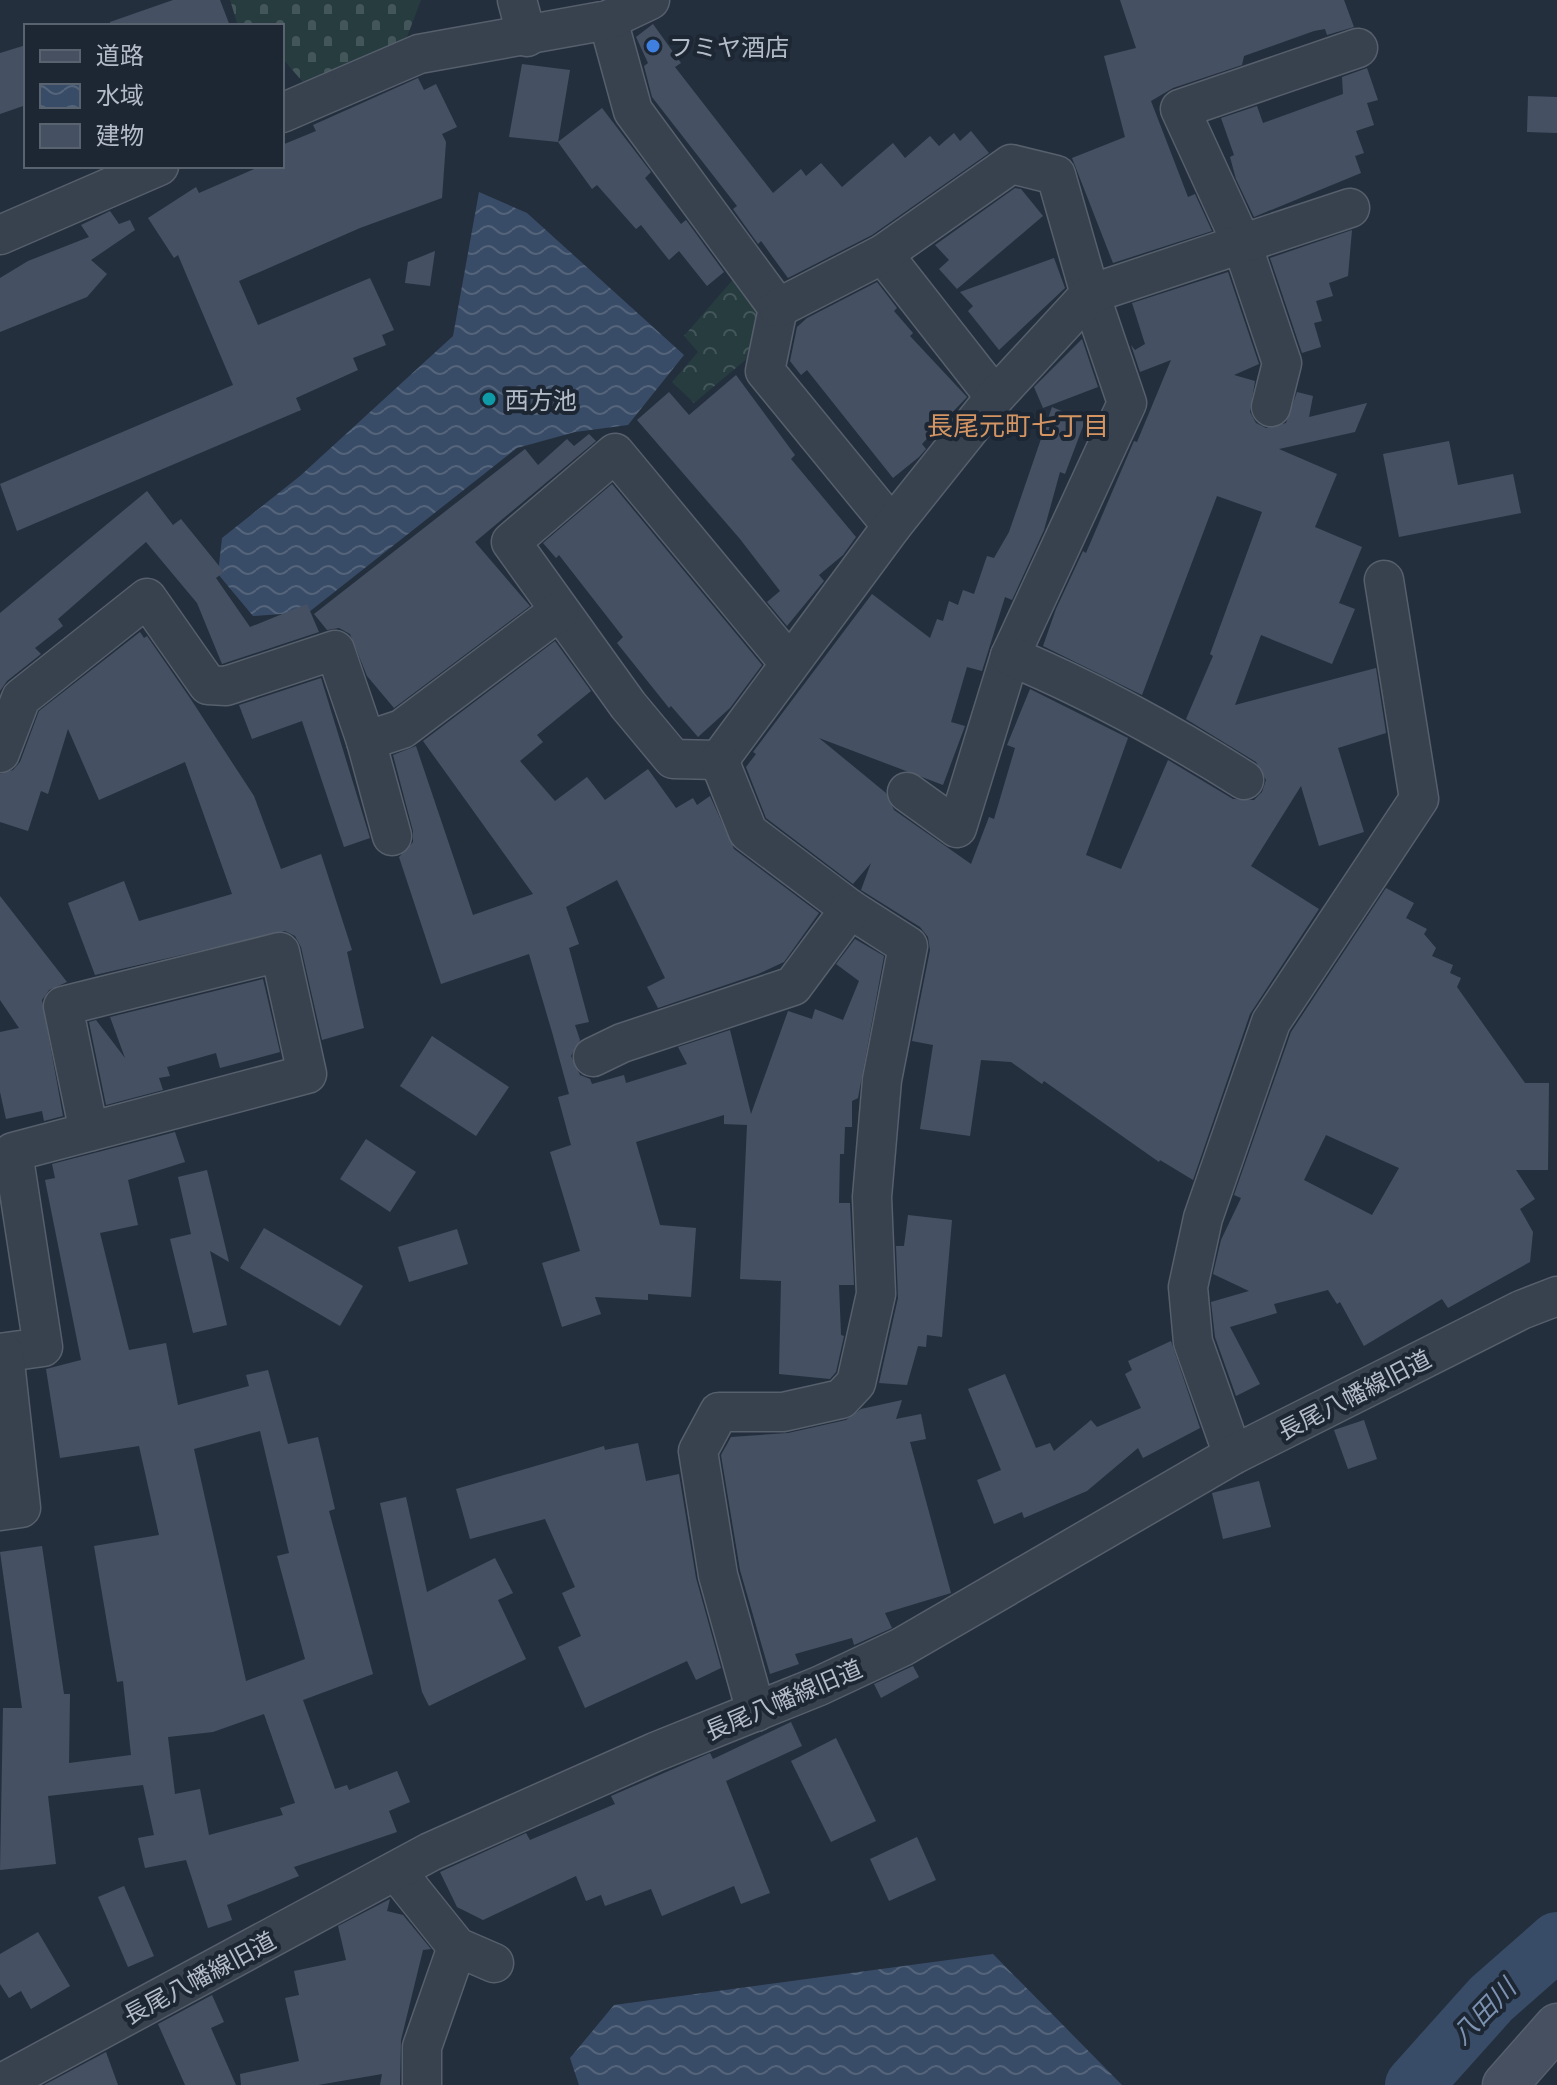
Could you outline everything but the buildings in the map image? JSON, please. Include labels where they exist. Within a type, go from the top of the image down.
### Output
[{"type":"main road","points":[[1505,2085],[1557,2026]]},
{"type":"street","points":[[517,0],[527,37]]},
{"type":"street","points":[[284,112],[419,54],[608,20],[650,0]]},
{"type":"street","points":[[608,20],[633,111],[778,308],[765,371],[892,526]]},
{"type":"street","points":[[1271,407],[1282,363],[1242,244],[1180,109],[1358,48]]},
{"type":"street","points":[[778,308],[883,254],[1011,164],[1056,175],[1090,294],[1127,403],[1010,656],[957,828],[907,792]]},
{"type":"street","points":[[0,235],[154,168]]},
{"type":"street","points":[[719,760],[892,526],[995,397],[1090,294],[1350,208]]},
{"type":"street","points":[[883,254],[995,397]]},
{"type":"street","points":[[719,760],[673,759],[559,611],[511,542],[615,453],[790,664]]},
{"type":"street","points":[[1233,1455],[1193,1342],[1188,1287],[1203,1218],[1271,1022],[1419,799],[1384,580]]},
{"type":"street","points":[[0,753],[21,698],[147,598],[208,685],[226,686],[335,650],[366,741],[392,836]]},
{"type":"street","points":[[366,741],[402,729],[559,611]]},
{"type":"street","points":[[1010,656],[1086,688],[1157,725],[1244,780]]},
{"type":"street","points":[[719,760],[748,832],[850,909],[908,946],[882,1080],[872,1197],[876,1294],[856,1383],[841,1399],[783,1412],[719,1412],[698,1451],[718,1575],[756,1712]]},
{"type":"street","points":[[593,1057],[622,1043],[793,986],[850,909]]},
{"type":"street","points":[[0,1511],[21,1508],[2,1353],[43,1347],[13,1152],[89,1132],[307,1074],[280,952],[63,1006],[89,1132]]},
{"type":"street","name":"長尾八幡線旧道","points":[[0,2084],[396,1871],[655,1752],[756,1712],[902,1647],[1233,1455],[1521,1310],[1557,1296]]},
{"type":"street","points":[[396,1871],[457,1947],[494,1963]]},
{"type":"street","points":[[422,2085],[422,2047],[457,1947]]},
{"type":"green space","points":[[230,0],[421,0],[407,37],[308,88],[284,60],[284,24],[237,24]]},
{"type":"green space","points":[[736,276],[752,292],[759,319],[749,357],[694,403],[672,382],[698,352],[684,336]]},
{"type":"water","points":[[479,192],[527,213],[684,355],[628,425],[575,432],[517,448],[309,612],[253,616],[218,574],[222,538],[300,476],[453,336]]},
{"type":"water","points":[[993,1954],[1122,2085],[579,2085],[570,2058],[614,2005]]},
{"type":"waterway","name":"八田川","points":[[1414,2085],[1491,1999],[1557,1941]]},
{"type":"place","name":"フミヤ酒店","points":[[653,46]]},
{"type":"place","name":"西方池","points":[[489,399]]},
{"type":"district","name":"長尾元町七丁目","points":[[1018,425]]}]
